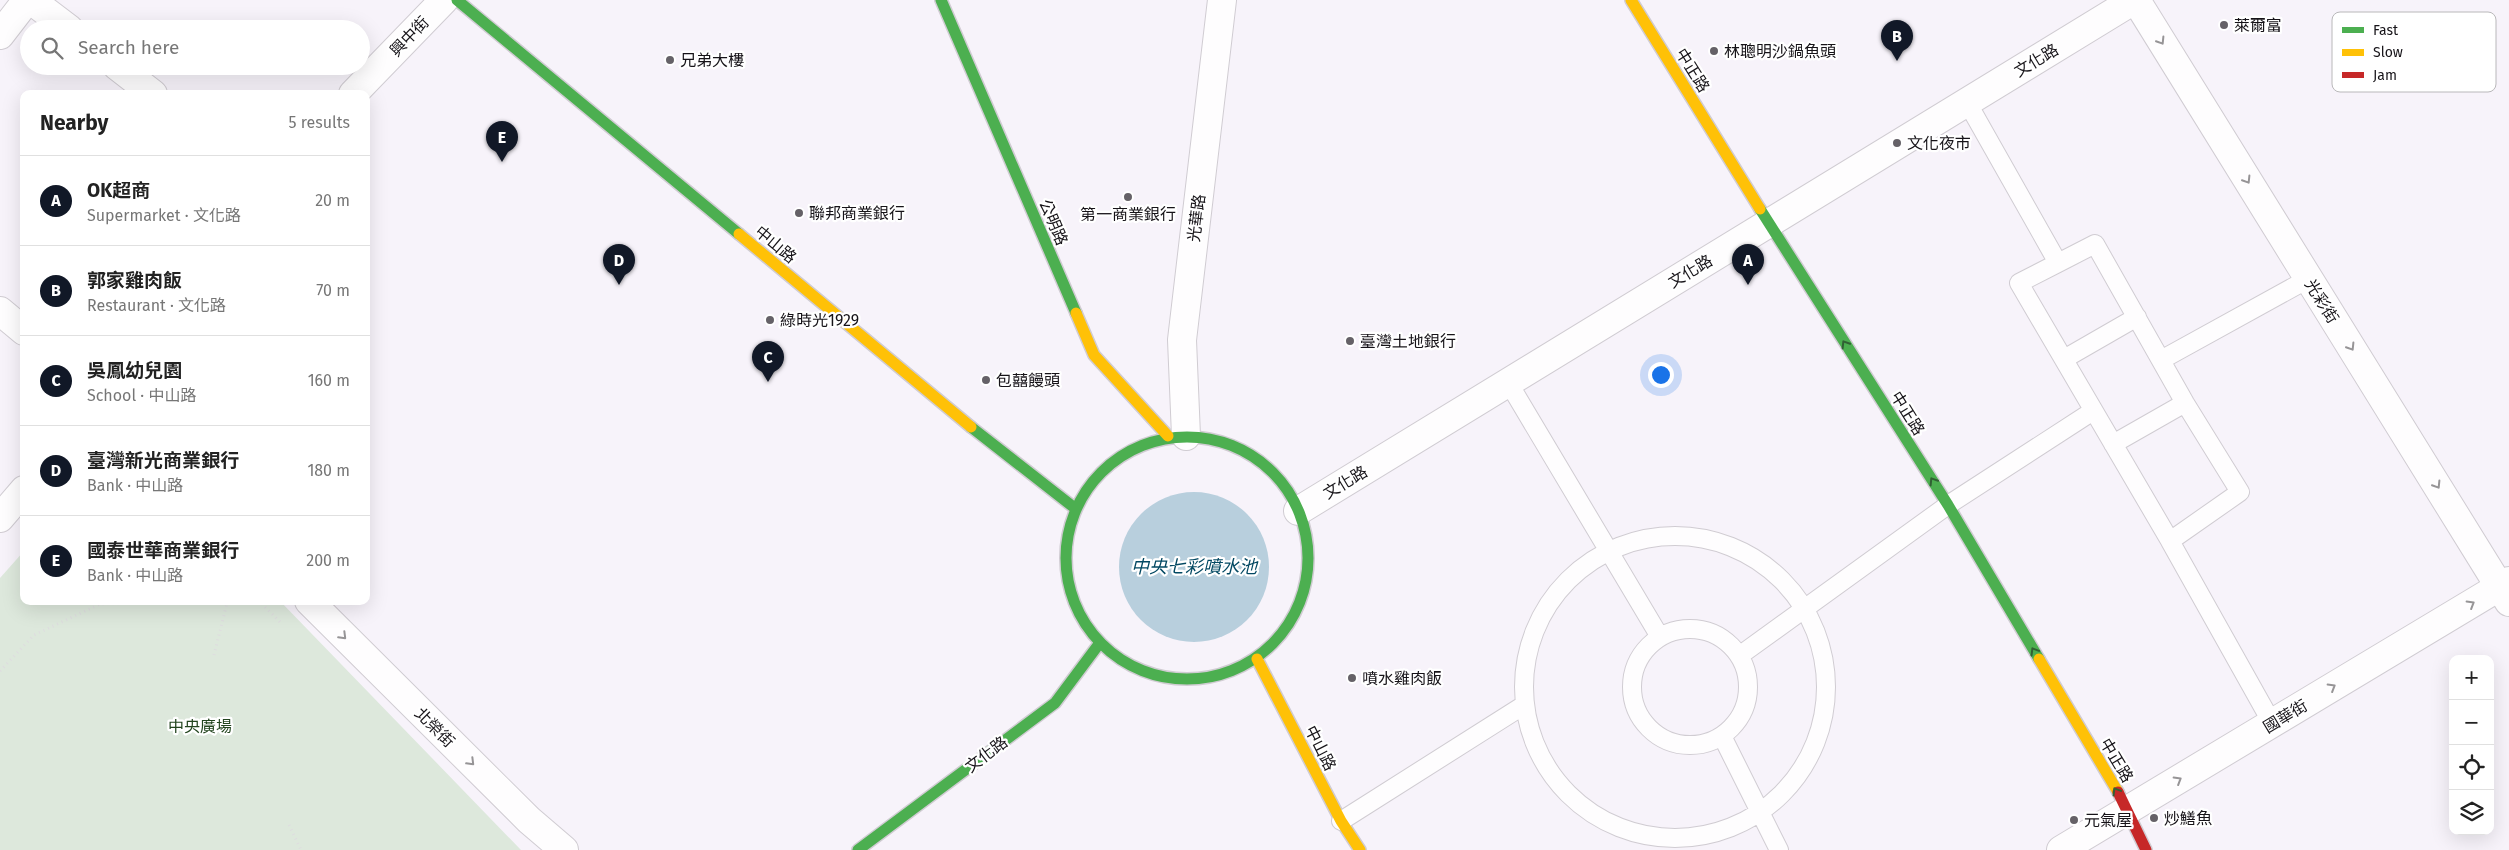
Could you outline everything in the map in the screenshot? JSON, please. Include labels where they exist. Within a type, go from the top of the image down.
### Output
[{"type":"street","points":[[0,35],[27,0]]},
{"type":"street","points":[[32,0],[58,20]]},
{"type":"street","name":"興中街","points":[[357,90],[444,0]]},
{"type":"street","name":"中山路","points":[[458,0],[983,437],[1076,509]]},
{"type":"street","name":"公明路","points":[[941,0],[1094,355],[1177,436]]},
{"type":"street","name":"光華路","points":[[1177,436],[1182,340],[1222,0]]},
{"type":"street","name":"中正路","points":[[1631,0],[1769,223],[1948,505],[2128,810],[2146,850]]},
{"type":"street","name":"文化路","points":[[1298,511],[2135,0]]},
{"type":"street","name":"光彩街","points":[[2135,0],[2308,279],[2506,590]]},
{"type":"street","points":[[129,75],[148,90]]},
{"type":"street","points":[[0,311],[20,328]]},
{"type":"street","points":[[1177,436],[1219,440],[1249,453],[1274,473],[1298,511],[1306,532],[1308,566],[1302,599],[1286,630],[1257,659],[1233,671],[1200,680],[1166,678],[1134,667],[1100,644],[1081,617],[1067,579],[1067,540],[1076,509],[1100,472],[1134,449],[1177,436]]},
{"type":"street","points":[[0,518],[20,495]]},
{"type":"street","name":"國華街","points":[[2061,850],[2272,723],[2506,590]]},
{"type":"street","name":"北榮街","points":[[312,605],[529,820],[564,850]]},
{"type":"street","name":"文化路","points":[[858,850],[1054,703],[1100,644]]},
{"type":"street","name":"中山路","points":[[1257,659],[1340,821],[1360,850]]},
{"type":"lane","points":[[1967,102],[2058,263]]},
{"type":"lane","points":[[2170,541],[2240,492],[2185,403],[2095,244],[2019,283],[2170,541],[2272,723]]},
{"type":"lane","points":[[2161,360],[2308,279]]},
{"type":"lane","points":[[2064,359],[2137,317]]},
{"type":"lane","points":[[1508,382],[1660,637]]},
{"type":"lane","points":[[2113,444],[2185,403]]},
{"type":"lane","points":[[1739,656],[1948,505],[2093,411]]},
{"type":"lane","points":[[1656,536],[1706,539],[1753,557],[1791,590],[1803,610],[1816,634],[1826,683],[1820,734],[1796,778],[1760,814],[1720,832],[1676,840],[1633,833],[1593,815],[1559,786],[1536,748],[1524,705],[1526,658],[1541,614],[1569,577],[1608,551],[1656,536]]},
{"type":"lane","points":[[1676,630],[1703,631],[1728,642],[1739,656],[1747,673],[1748,691],[1744,708],[1736,724],[1722,736],[1705,744],[1687,746],[1669,741],[1653,732],[1640,718],[1634,701],[1632,682],[1636,664],[1646,649],[1660,637],[1676,630]]},
{"type":"lane","points":[[1340,821],[1524,705]]},
{"type":"lane","points":[[1722,736],[1779,850]]},
{"type":"path","points":[[0,671],[34,635],[98,605]]},
{"type":"path","points":[[214,655],[227,605]]},
{"type":"path","points":[[262,605],[288,629]]},
{"type":"path","points":[[289,824],[301,850]]},
{"type":"green space","name":"中央廣場","points":[[20,556],[20,605],[284,605],[521,850],[0,850],[0,578]]},
{"type":"water","name":"中央七彩噴水池","points":[[1194,492],[1209,493],[1223,497],[1236,504],[1247,514],[1257,525],[1264,538],[1268,552],[1268,582],[1264,596],[1257,609],[1247,620],[1236,630],[1223,637],[1209,641],[1194,642],[1179,641],[1165,637],[1152,630],[1141,620],[1131,609],[1124,596],[1120,582],[1119,567],[1120,552],[1124,538],[1131,525],[1141,514],[1152,504],[1165,497],[1179,493]]},
{"type":"traffic: fast","points":[[457,0],[739,234]]},
{"type":"traffic: fast","points":[[941,0],[1076,313]]},
{"type":"traffic: fast","points":[[1760,209],[1948,505],[2039,659]]},
{"type":"traffic: fast","points":[[971,427],[1076,509]]},
{"type":"traffic: fast","points":[[1187,437],[1211,439],[1233,446],[1254,457],[1273,472],[1288,491],[1299,512],[1306,534],[1308,558],[1306,582],[1299,604],[1288,625],[1273,644],[1254,659],[1233,670],[1211,677],[1187,679],[1163,677],[1141,670],[1120,659],[1101,644],[1086,625],[1075,604],[1068,582],[1066,558],[1068,534],[1075,512],[1086,491],[1101,472],[1120,457],[1141,446],[1163,439],[1187,437]]},
{"type":"traffic: fast","points":[[858,850],[1055,703],[1099,644]]},
{"type":"traffic: slow","points":[[1631,0],[1760,209]]},
{"type":"traffic: slow","points":[[739,234],[971,427]]},
{"type":"traffic: slow","points":[[1076,313],[1094,355],[1168,436]]},
{"type":"traffic: slow","points":[[1257,659],[1341,821],[1360,850]]},
{"type":"traffic: slow","points":[[2039,659],[2118,792]]},
{"type":"traffic: jam","points":[[2118,792],[2146,850]]},
{"type":"place","name":"萊爾富","points":[[2224,25]]},
{"type":"place","name":"林聰明沙鍋魚頭","points":[[1714,51]]},
{"type":"place","name":"兄弟大樓","points":[[670,60]]},
{"type":"place","name":"郭家雞肉飯","points":[[1897,61]]},
{"type":"place","name":"文化夜市","points":[[1897,143]]},
{"type":"place","name":"國泰世華商業銀行","points":[[502,162]]},
{"type":"place","name":"第一商業銀行","points":[[1128,197]]},
{"type":"place","name":"聯邦商業銀行","points":[[799,213]]},
{"type":"place","name":"臺灣新光商業銀行","points":[[619,285]]},
{"type":"place","name":"OK超商","points":[[1748,285]]},
{"type":"place","name":"綠時光1929","points":[[770,320]]},
{"type":"place","name":"臺灣土地銀行","points":[[1350,341]]},
{"type":"place","name":"包囍饅頭","points":[[986,380]]},
{"type":"place","name":"吳鳳幼兒園","points":[[768,382]]},
{"type":"place","name":"噴水雞肉飯","points":[[1352,678]]},
{"type":"place","name":"炒鱔魚","points":[[2154,818]]},
{"type":"place","name":"元氣屋","points":[[2074,820]]}]
